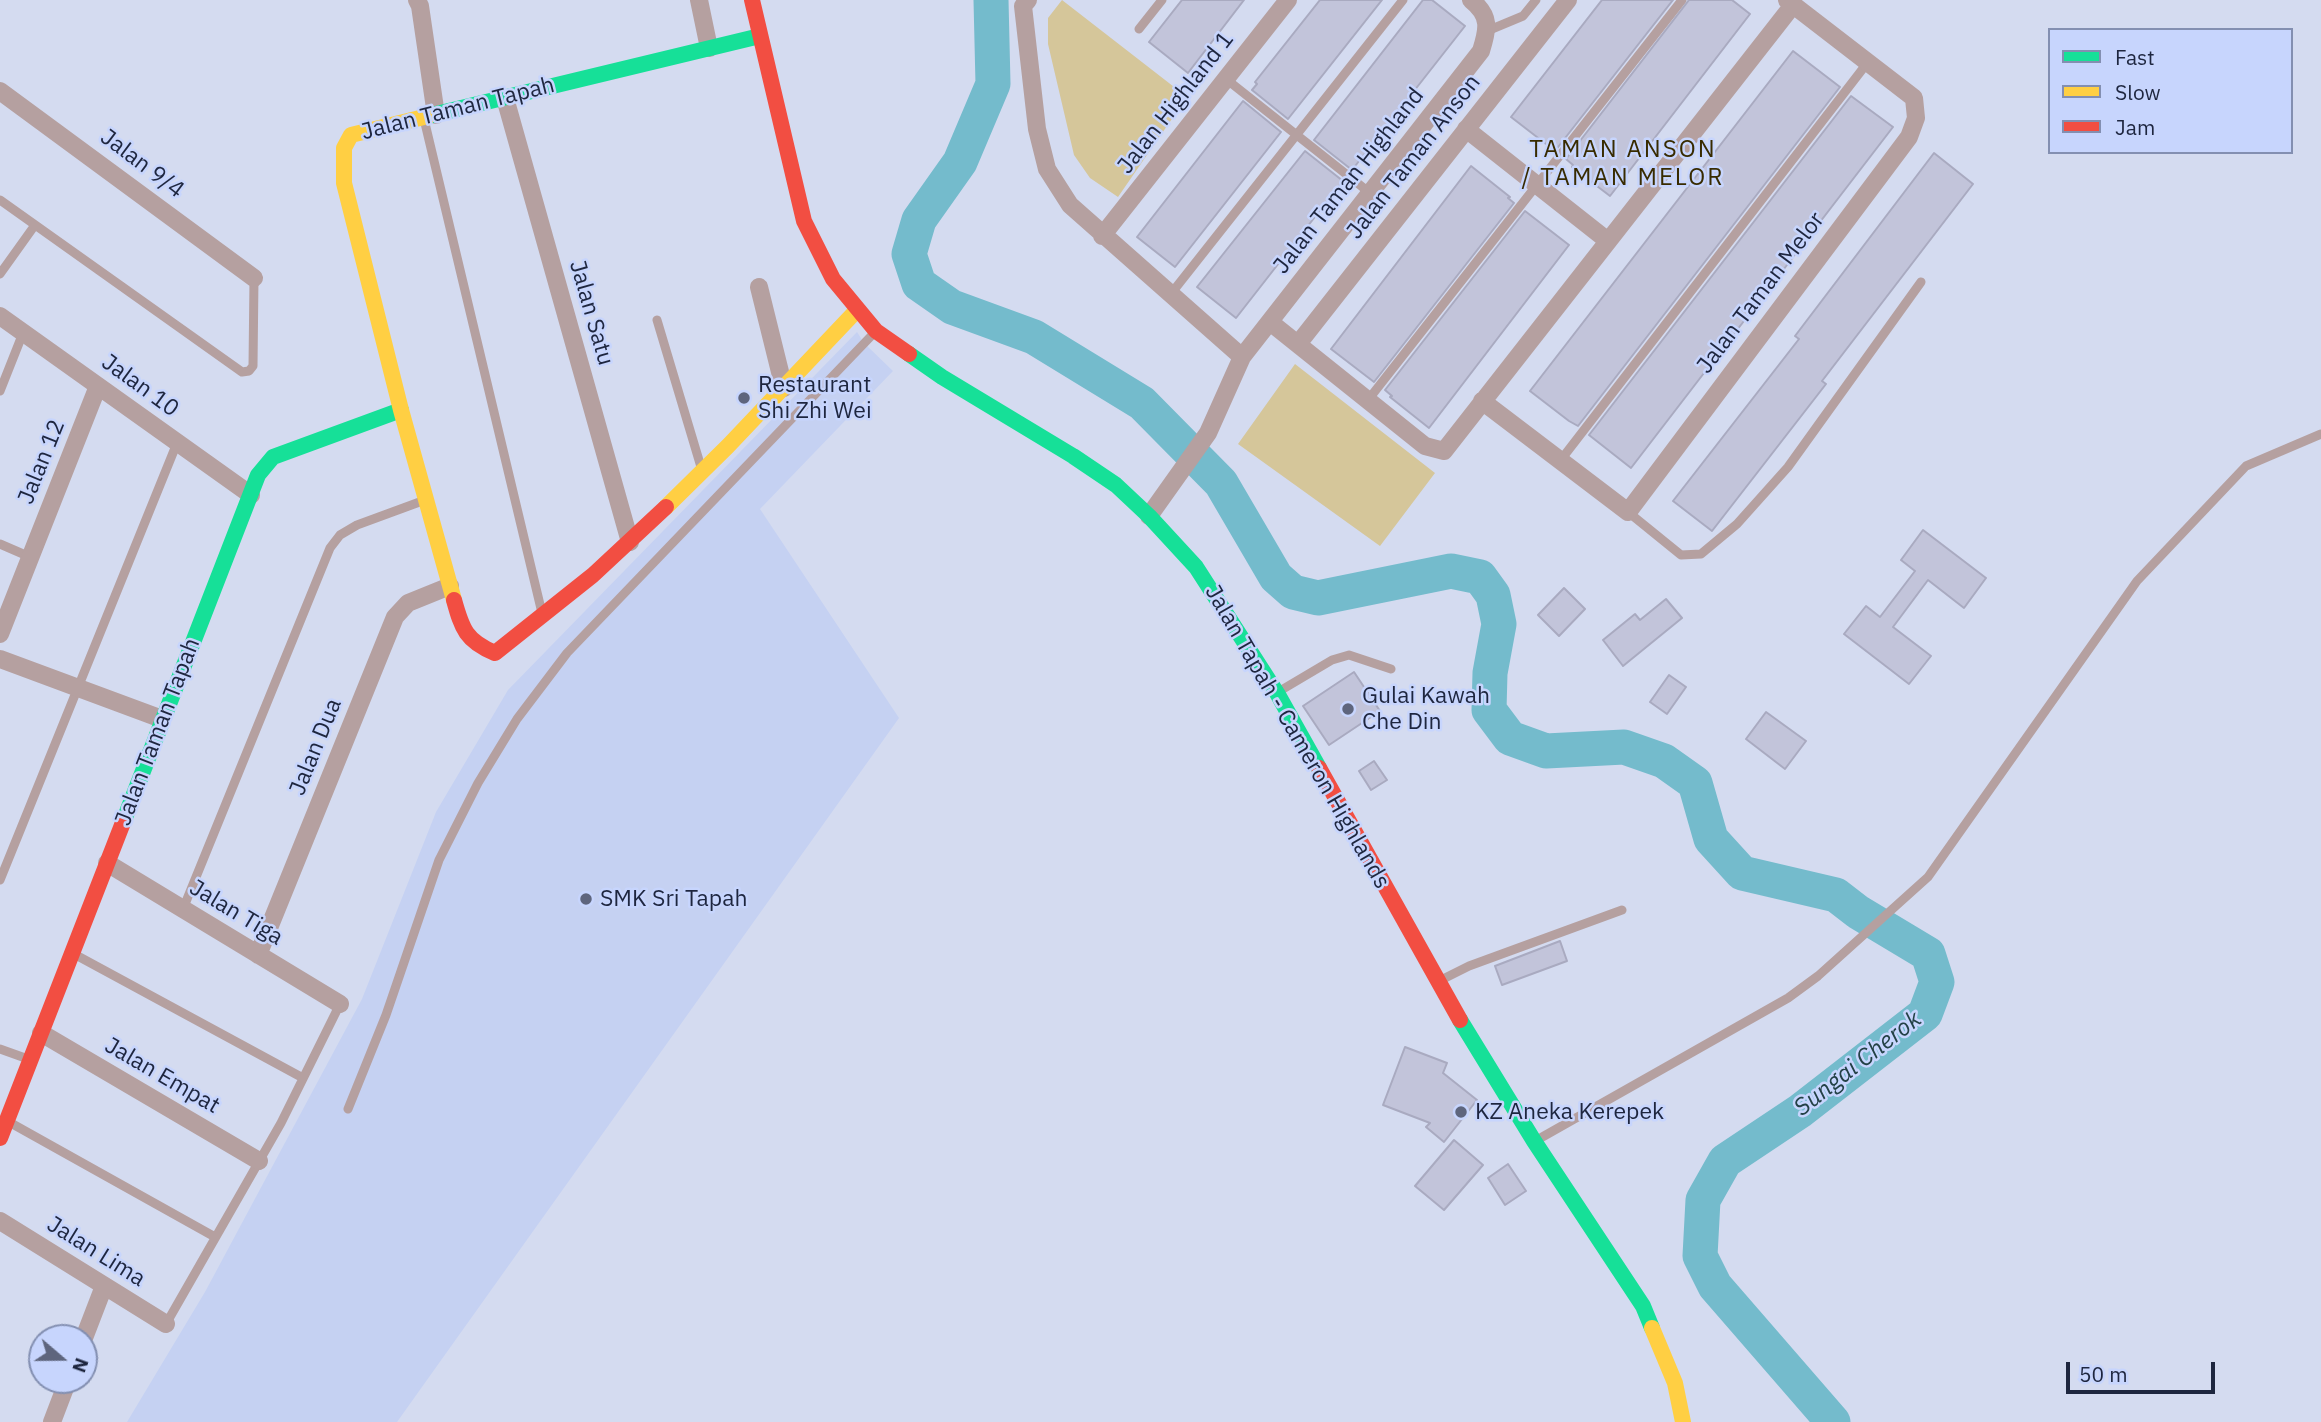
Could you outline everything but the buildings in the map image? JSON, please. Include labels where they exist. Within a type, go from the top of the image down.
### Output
[{"type":"street","points":[[416,0],[419,6],[430,116]]},
{"type":"street","points":[[699,0],[709,48]]},
{"type":"street","name":"Jalan Tapah - Cameron Highlands","points":[[752,0],[803,221],[833,279],[876,331],[942,377],[1116,485],[1196,567],[1277,693],[1438,982],[1534,1142],[1643,1306],[1675,1383],[1683,1422]]},
{"type":"street","name":"Jalan Highland 1","points":[[1102,236],[1288,0]]},
{"type":"street","points":[[1471,0],[1483,9],[1487,31]]},
{"type":"street","name":"Jalan Taman Anson","points":[[1298,344],[1568,0]]},
{"type":"street","points":[[1025,3],[1037,129],[1047,169],[1070,205],[1102,236],[1242,357]]},
{"type":"street","points":[[1270,322],[1425,446],[1444,451],[1790,3],[1868,62]]},
{"type":"street","name":"Jalan Taman Highland","points":[[1149,516],[1181,475],[1208,433],[1242,357],[1481,51],[1487,31]]},
{"type":"street","name":"Jalan Taman Tapah","points":[[543,618],[495,653],[475,645],[461,625],[401,410],[344,183],[344,148],[351,135],[760,36]]},
{"type":"street","name":"Jalan Taman Melor","points":[[1628,512],[1909,137],[1916,118],[1914,98],[1868,62]]},
{"type":"street","name":"Jalan 9/4","points":[[0,91],[254,278]]},
{"type":"street","name":"Jalan Satu","points":[[505,98],[631,542]]},
{"type":"street","points":[[1466,129],[1608,241]]},
{"type":"street","points":[[759,287],[784,388]]},
{"type":"street","points":[[543,618],[631,542],[703,472],[857,310]]},
{"type":"street","name":"Jalan 10","points":[[0,316],[251,495]]},
{"type":"street","name":"Jalan 12","points":[[0,634],[98,386]]},
{"type":"street","points":[[1482,401],[1628,512]]},
{"type":"street","name":"Jalan Taman Tapah","points":[[0,1138],[258,475],[273,457],[401,410]]},
{"type":"street","name":"Jalan Dua","points":[[258,955],[396,617],[408,603],[450,586]]},
{"type":"street","points":[[0,659],[162,719]]},
{"type":"street","name":"Jalan Tiga","points":[[107,863],[340,1004]]},
{"type":"street","name":"Jalan Empat","points":[[41,1033],[259,1161]]},
{"type":"street","name":"Jalan Lima","points":[[0,1221],[166,1324]]},
{"type":"street","points":[[89,1324],[104,1286]]},
{"type":"street","points":[[52,1422],[63,1394]]},
{"type":"lane","points":[[1139,29],[1162,0]]},
{"type":"lane","points":[[1170,295],[1403,0]]},
{"type":"lane","points":[[1487,31],[1522,16],[1536,0]]},
{"type":"lane","points":[[1368,400],[1682,0]]},
{"type":"lane","points":[[1560,461],[1868,62]]},
{"type":"lane","points":[[1226,79],[1370,193]]},
{"type":"lane","points":[[430,116],[543,618]]},
{"type":"lane","points":[[0,200],[242,372],[249,371],[253,366],[254,278]]},
{"type":"lane","points":[[0,274],[35,225]]},
{"type":"lane","points":[[1628,512],[1681,555],[1701,554],[1737,524],[1788,467],[1921,282]]},
{"type":"lane","points":[[657,320],[703,472]]},
{"type":"lane","points":[[348,1109],[386,1016],[439,860],[478,783],[517,719],[566,653],[876,331]]},
{"type":"lane","points":[[0,391],[23,333]]},
{"type":"lane","points":[[1534,1142],[1788,998],[1818,976],[1928,877],[2137,581],[2246,466],[2321,434]]},
{"type":"lane","points":[[0,880],[177,443]]},
{"type":"lane","points":[[183,909],[330,548],[340,535],[357,525],[426,500]]},
{"type":"lane","points":[[0,544],[30,557]]},
{"type":"lane","points":[[1277,693],[1332,660],[1349,655],[1391,669]]},
{"type":"lane","points":[[1438,982],[1469,966],[1622,910]]},
{"type":"lane","points":[[72,953],[303,1078]]},
{"type":"lane","points":[[166,1324],[259,1161],[340,1004]]},
{"type":"lane","points":[[0,1049],[30,1060]]},
{"type":"lane","points":[[7,1121],[215,1237]]},
{"type":"shaded area","points":[[1062,0],[1187,97],[1118,197],[1090,178],[1074,155],[1048,44],[1048,18]]},
{"type":"shaded area","name":"SMK Sri Tapah","points":[[857,332],[864,343],[893,371],[760,509],[899,718],[397,1422],[127,1422],[205,1292],[362,999],[436,812],[508,690]]},
{"type":"shaded area","points":[[1295,364],[1435,473],[1380,546],[1238,444]]},
{"type":"waterway","name":"Sungai Cherok","points":[[991,0],[993,84],[960,162],[919,220],[909,254],[919,284],[952,307],[1034,337],[1142,403],[1221,483],[1276,577],[1293,592],[1318,598],[1451,571],[1480,577],[1493,595],[1499,624],[1490,673],[1489,710],[1510,738],[1546,751],[1624,747],[1664,761],[1695,783],[1711,839],[1742,873],[1836,895],[1858,912],[1928,954],[1937,982],[1925,1014],[1800,1111],[1725,1161],[1703,1200],[1700,1256],[1715,1286],[1833,1422]]},
{"type":"traffic: fast","points":[[428,116],[760,36]]},
{"type":"traffic: fast","points":[[909,354],[1116,485],[1149,516],[1196,567],[1277,693],[1319,768]]},
{"type":"traffic: fast","points":[[124,820],[258,475],[273,457],[401,410]]},
{"type":"traffic: fast","points":[[1460,1020],[1534,1141],[1643,1306],[1652,1328]]},
{"type":"traffic: slow","points":[[428,116],[351,135],[344,148],[344,183],[401,410],[454,600]]},
{"type":"traffic: slow","points":[[666,507],[857,310]]},
{"type":"traffic: slow","points":[[1652,1328],[1675,1383],[1683,1422]]},
{"type":"traffic: jam","points":[[752,0],[804,221],[833,279],[876,331],[909,354]]},
{"type":"traffic: jam","points":[[454,600],[471,639],[495,653],[593,575],[666,507]]},
{"type":"traffic: jam","points":[[1319,768],[1460,1020]]},
{"type":"traffic: jam","points":[[0,1138],[124,820]]},
{"type":"place","name":"Restaurant Shi Zhi Wei","points":[[744,398]]},
{"type":"place","name":"Gulai Kawah Che Din","points":[[1348,709]]},
{"type":"place","name":"SMK Sri Tapah","points":[[586,899]]},
{"type":"place","name":"KZ Aneka Kerepek","points":[[1461,1112]]},
{"type":"district","name":"TAMAN ANSON / TAMAN MELOR","points":[[1623,164]]}]
